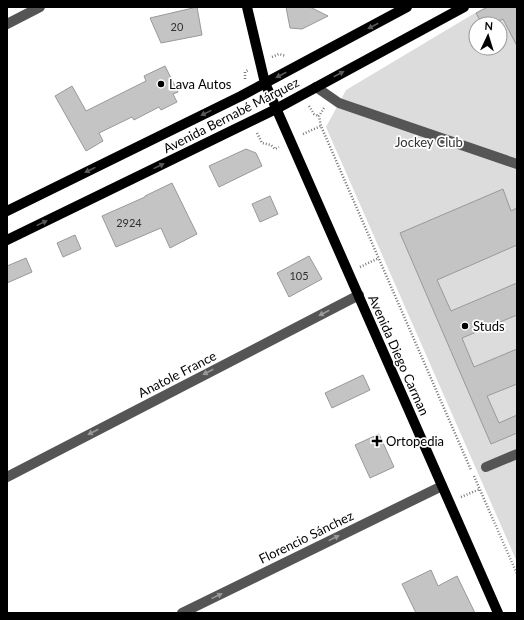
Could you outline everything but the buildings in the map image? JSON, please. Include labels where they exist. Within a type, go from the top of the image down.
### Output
[{"type":"main road","name":"Avenida Diego Carman","points":[[247,7],[265,83],[498,613]]},
{"type":"main road","name":"Avenida Bernabé Márquez","points":[[7,211],[265,83],[407,7]]},
{"type":"main road","name":"Avenida Bernabé Márquez","points":[[7,240],[276,109],[464,7]]},
{"type":"street","points":[[7,24],[40,7]]},
{"type":"street","points":[[316,87],[339,103],[517,164]]},
{"type":"street","name":"Anatole France","points":[[7,477],[327,311],[359,296]]},
{"type":"street","points":[[486,467],[517,454]]},
{"type":"street","name":"Florencio Sánchez","points":[[182,613],[442,486]]},
{"type":"path","points":[[321,126],[517,574]]},
{"type":"path","points":[[348,272],[379,258]]},
{"type":"path","points":[[450,502],[480,489]]},
{"type":"green space","name":"Jockey Club","points":[[485,7],[517,7],[517,562],[326,127],[346,90],[468,17],[468,56],[508,56],[508,16],[470,16]]},
{"type":"place","name":"Lava Autos","points":[[161,84]]},
{"type":"place","name":"Studs","points":[[465,326]]},
{"type":"place","name":"Ortopedia","points":[[377,441]]}]
